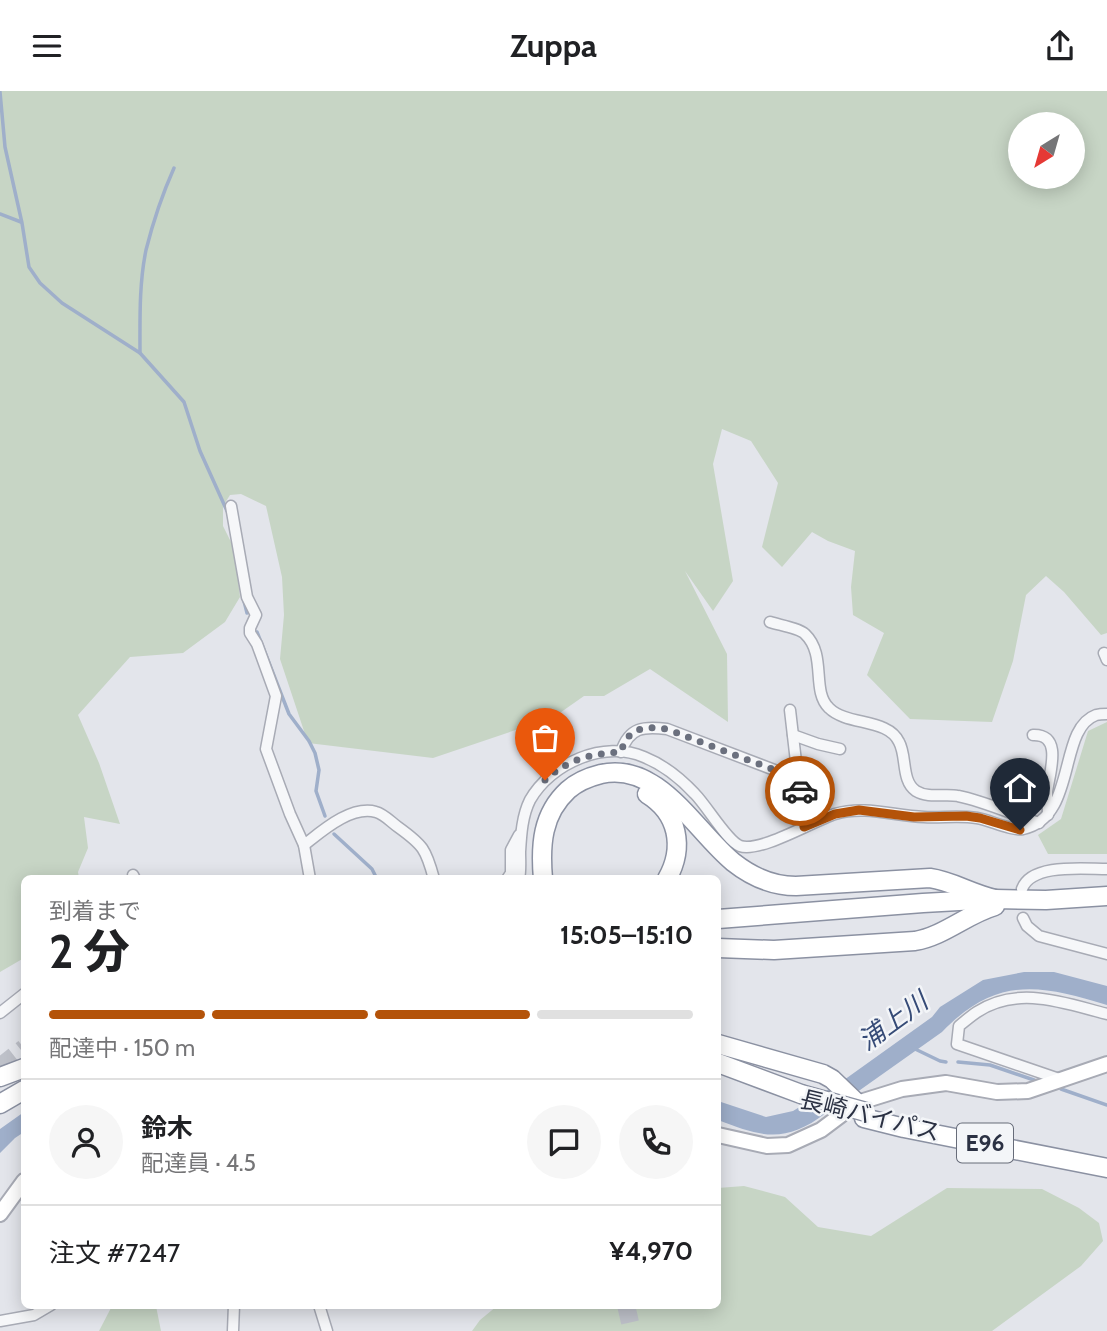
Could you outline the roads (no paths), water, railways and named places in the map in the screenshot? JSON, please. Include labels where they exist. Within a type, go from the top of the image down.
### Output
[{"type":"highway","points":[[543,875],[543,835],[554,806],[574,785],[593,776],[614,773],[636,776],[656,786],[681,807],[729,858],[746,871],[765,880],[796,886],[930,878],[942,880],[995,902]]},
{"type":"highway","points":[[551,875],[551,848],[557,825],[572,801],[588,790],[618,785],[641,790],[663,806],[671,819],[677,855],[669,875]]},
{"type":"highway","points":[[721,919],[1107,895]]},
{"type":"highway","points":[[721,926],[807,922],[995,902]]},
{"type":"highway","points":[[721,947],[774,950],[915,941],[934,936],[995,902]]},
{"type":"highway","points":[[721,1045],[823,1074],[832,1079],[860,1108]]},
{"type":"highway","name":"長崎バイパス","points":[[721,1064],[800,1097]]},
{"type":"highway","points":[[0,1077],[21,1069]]},
{"type":"highway","name":"長崎バイパス","points":[[721,1071],[800,1097],[1107,1159]]},
{"type":"highway","points":[[0,1104],[21,1092]]},
{"type":"highway","name":"長崎バイパス","points":[[860,1108],[904,1128],[1107,1168]]},
{"type":"street","points":[[231,506],[247,597],[256,615],[250,633],[257,644],[276,696],[266,749],[304,845],[309,875]]},
{"type":"street","points":[[770,622],[804,632],[819,663],[821,696],[830,710],[842,717],[881,727],[899,741],[909,782],[919,793],[957,795],[1044,819]]},
{"type":"street","points":[[790,710],[804,827]]},
{"type":"street","points":[[520,875],[521,832],[530,800],[545,780],[555,772],[588,755],[621,752],[643,756],[658,763],[698,797],[740,846],[762,845],[835,814],[859,810],[914,817],[966,816],[1020,830],[1044,819],[1053,809],[1078,732],[1096,715],[1107,714]]},
{"type":"street","points":[[621,752],[629,735],[640,729],[667,729],[798,779]]},
{"type":"street","points":[[793,735],[840,749]]},
{"type":"street","points":[[1033,735],[1044,737],[1052,747],[1044,819]]},
{"type":"street","points":[[304,845],[332,823],[349,815],[374,811],[420,843],[433,875]]},
{"type":"street","points":[[510,875],[511,850],[521,832]]},
{"type":"street","points":[[1022,889],[1029,879],[1044,871],[1107,869]]},
{"type":"street","points":[[1023,918],[1027,926],[1039,936],[1107,954]]},
{"type":"street","points":[[0,1013],[21,996]]},
{"type":"street","points":[[1062,1080],[957,1044],[959,1026],[978,1011],[1000,1002],[1028,996],[1107,1014]]},
{"type":"street","points":[[721,1136],[766,1146],[788,1145],[902,1089],[946,1083],[996,1092],[1028,1091],[1107,1064]]},
{"type":"street","points":[[0,1214],[21,1185]]},
{"type":"street","points":[[0,1321],[34,1315],[44,1309]]},
{"type":"street","points":[[233,1309],[233,1331]]},
{"type":"street","points":[[320,1309],[327,1331]]},
{"type":"water","points":[[1024,972],[1054,972],[1107,986],[1107,1005],[1060,992],[1019,990],[1000,993],[981,1001],[853,1095],[798,1130],[773,1135],[721,1121],[721,1102],[766,1117],[793,1111],[844,1080],[932,1017],[940,1007],[983,980]]},
{"type":"water","points":[[21,1114],[21,1134],[0,1153],[0,1129]]},
{"type":"waterway","points":[[0,92],[5,147],[29,267],[40,283],[62,303],[140,353],[184,402],[200,451],[227,511]]},
{"type":"waterway","points":[[140,353],[141,289],[146,250],[174,168]]},
{"type":"waterway","points":[[0,214],[21,222]]},
{"type":"waterway","points":[[244,601],[247,613]]},
{"type":"waterway","points":[[257,632],[289,714],[315,753],[319,770],[316,791],[325,816]]},
{"type":"waterway","points":[[334,834],[372,869],[375,875]]},
{"type":"waterway","points":[[913,1048],[946,1062]]},
{"type":"waterway","points":[[958,1062],[990,1065],[1034,1080]]},
{"type":"waterway","points":[[1061,1089],[1107,1105]]},
{"type":"tunnel","points":[[0,1067],[21,1050]]},
{"type":"tunnel","points":[[627,1309],[632,1331]]},
{"type":"water label","name":"浦上川","points":[[893,1021]]}]
